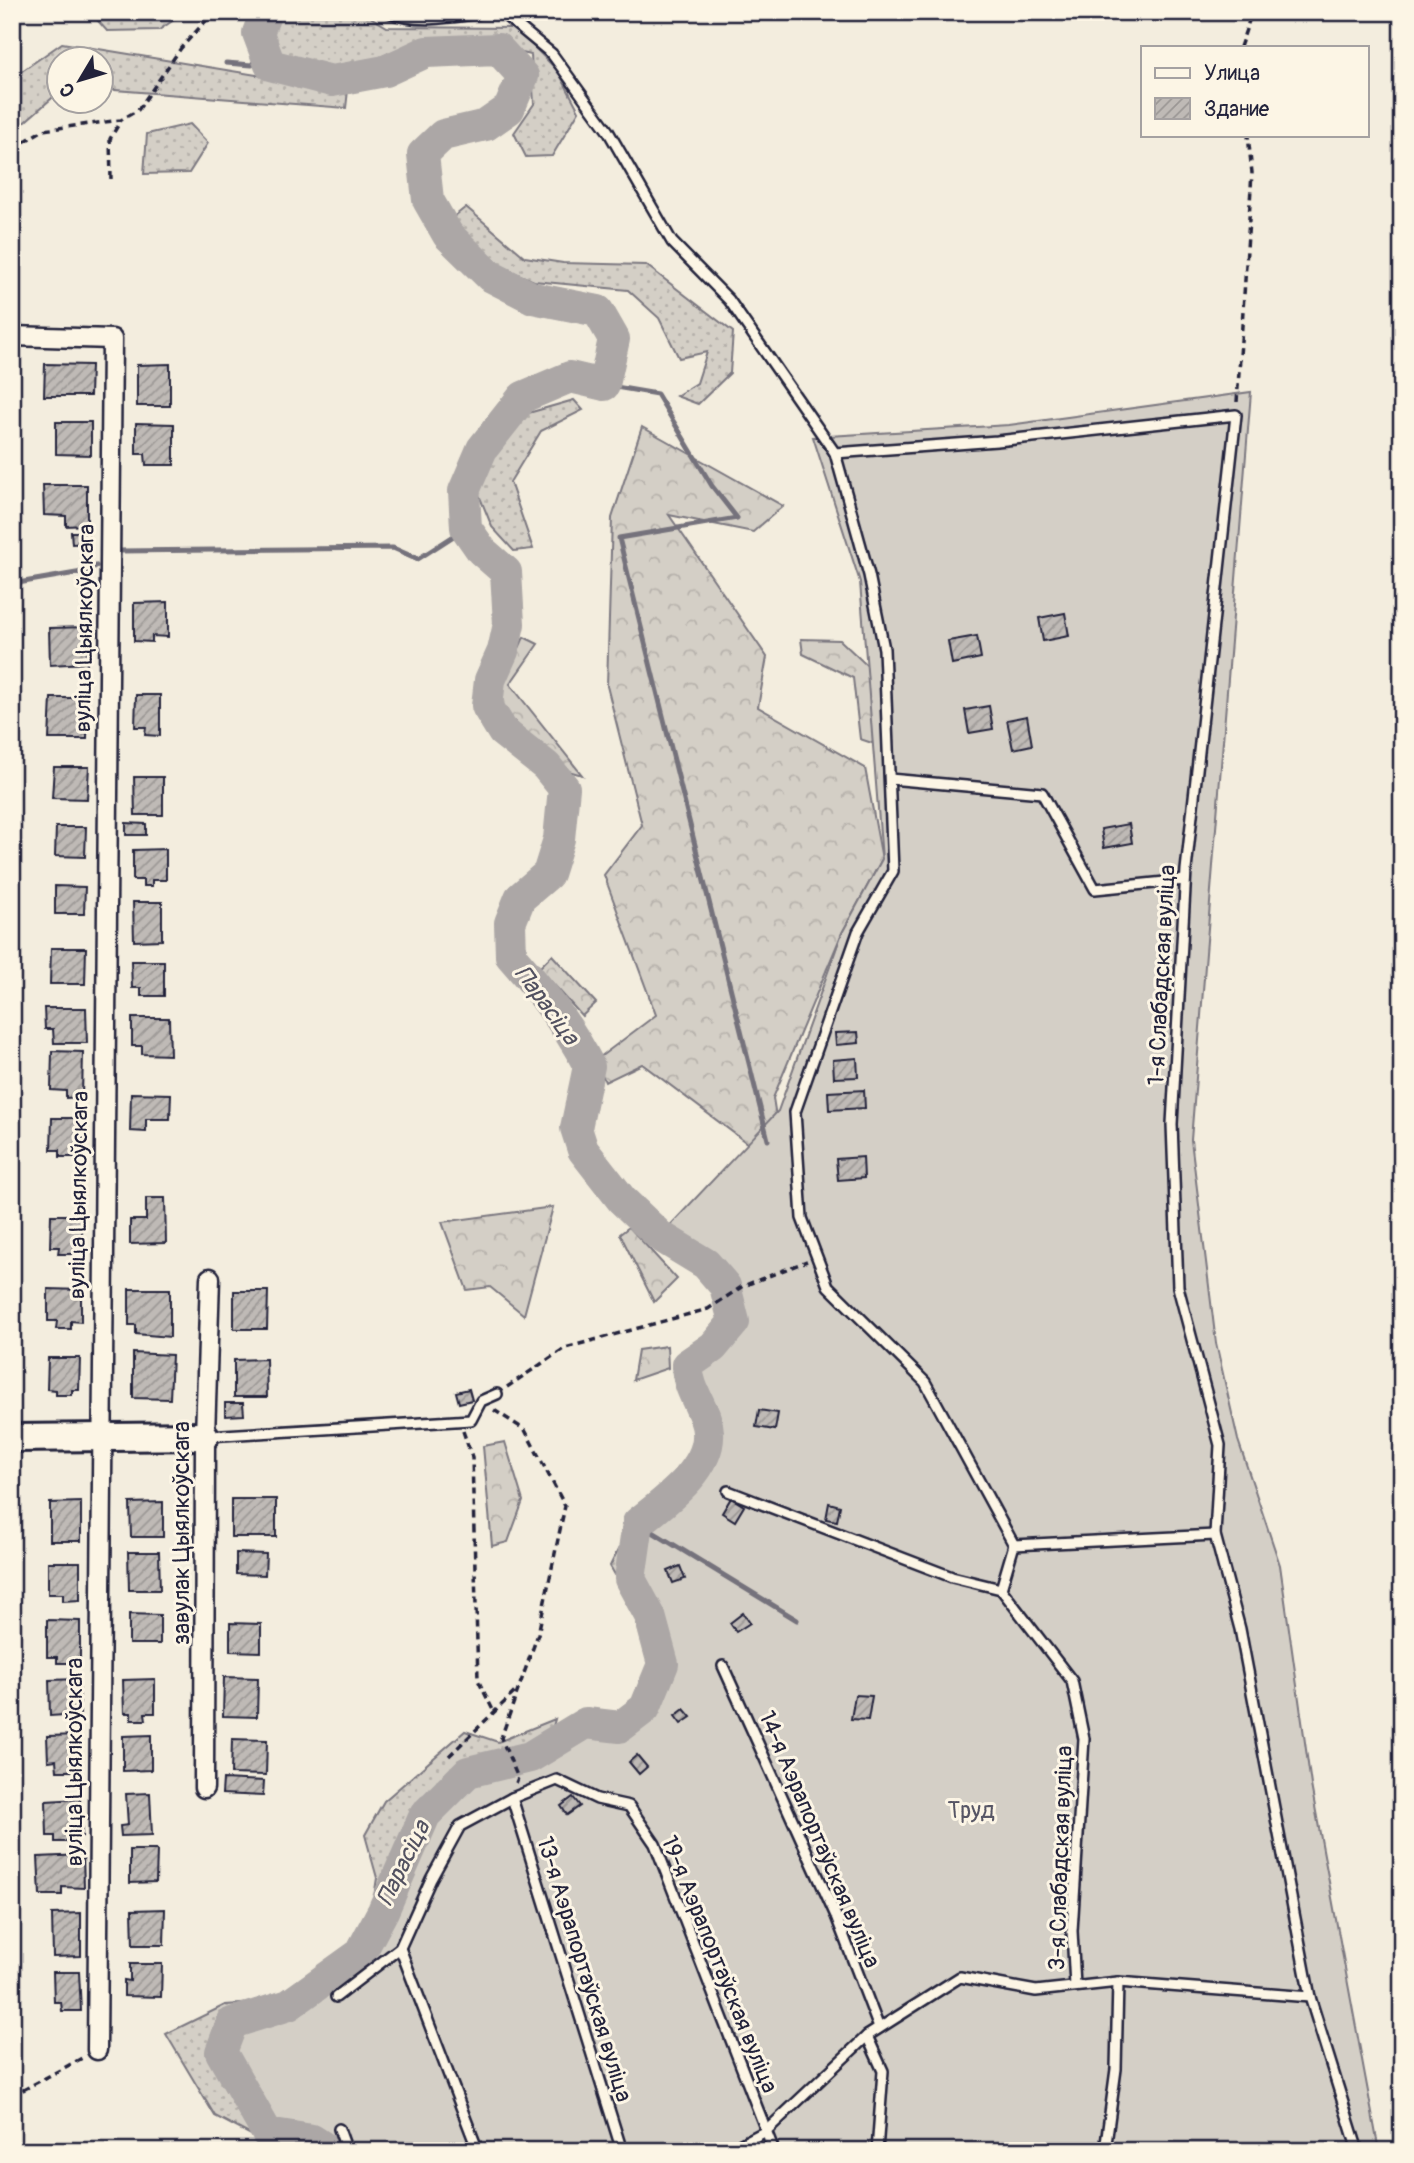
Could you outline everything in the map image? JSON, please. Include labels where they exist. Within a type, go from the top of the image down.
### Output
[{"type":"street","name":"вуліца Цыялкоўскага","points":[[12,336],[111,340],[97,2050]]},
{"type":"street","name":"завулак Цыялкоўскага","points":[[204,1788],[205,1436],[210,1278]]},
{"type":"street","points":[[12,1438],[205,1436]]},
{"type":"lane","points":[[390,12],[400,17],[447,18],[488,12]]},
{"type":"lane","points":[[501,12],[552,54],[608,131],[672,242],[729,300],[835,453],[869,575],[884,649],[893,871],[858,932],[795,1112],[802,1218],[828,1286],[925,1382],[1014,1545],[1001,1589],[952,1577],[728,1491]]},
{"type":"lane","points":[[835,453],[996,441],[1236,415]]},
{"type":"lane","name":"1-я Слабадская вуліца","points":[[1236,415],[1185,880],[1171,1124],[1178,1287],[1220,1445],[1215,1535],[1240,1629],[1310,1997],[1358,2151]]},
{"type":"lane","points":[[890,779],[1042,793],[1095,889],[1185,880]]},
{"type":"lane","points":[[205,1436],[471,1420],[481,1401],[497,1394]]},
{"type":"lane","points":[[1014,1545],[1215,1535]]},
{"type":"lane","name":"3-я Слабадская вуліца","points":[[1001,1589],[1072,1681],[1084,1739],[1072,1931],[1075,1986]]},
{"type":"lane","name":"14-я Аэрапортаўская вуліца","points":[[723,1666],[836,1916],[879,2028]]},
{"type":"lane","name":"19-я Аэрапортаўская вуліца","points":[[400,1948],[430,1879],[460,1826],[512,1798],[557,1780],[597,1799],[629,1806],[654,1844],[766,2131]]},
{"type":"lane","name":"13-я Аэрапортаўская вуліца","points":[[512,1798],[622,2151]]},
{"type":"lane","points":[[336,1997],[400,1948],[478,2151]]},
{"type":"lane","name":"19-я Аэрапортаўская вуліца","points":[[728,2151],[766,2131],[867,2036],[960,1977],[1035,1991],[1118,1982],[1310,1997]]},
{"type":"lane","points":[[1105,2151],[1116,2069],[1118,1982]]},
{"type":"lane","points":[[867,2036],[883,2071],[877,2151]]},
{"type":"lane","points":[[339,2129],[347,2151]]},
{"type":"lane","points":[[766,2131],[774,2151]]},
{"type":"path","points":[[14,148],[43,130],[121,120],[138,110],[181,48],[214,12]]},
{"type":"path","points":[[1240,46],[1252,12]]},
{"type":"path","points":[[111,180],[110,139],[121,120]]},
{"type":"path","points":[[1236,415],[1252,173],[1248,136]]},
{"type":"path","points":[[497,1394],[565,1348],[708,1309],[743,1286],[817,1257]]},
{"type":"path","points":[[481,1401],[525,1430],[565,1506],[538,1634],[501,1738],[518,1778]]},
{"type":"path","points":[[458,1419],[472,1457],[478,1680],[494,1712]]},
{"type":"path","points":[[449,1756],[518,1689]]},
{"type":"path","points":[[12,2096],[97,2050]]},
{"type":"green space","points":[[90,12],[184,13],[159,30],[107,31]]},
{"type":"green space","points":[[278,12],[362,12],[387,27],[515,28],[558,71],[579,111],[552,156],[526,157],[514,133],[534,104],[531,55],[457,38],[415,42],[371,61],[333,71],[270,56],[273,17]]},
{"type":"green space","points":[[62,43],[80,46],[58,46]]},
{"type":"green space","points":[[116,52],[348,90],[346,108],[116,90]]},
{"type":"green space","points":[[46,54],[46,103],[12,133],[12,78]]},
{"type":"green space","points":[[190,124],[208,143],[189,173],[144,174],[147,134]]},
{"type":"green space","points":[[466,207],[525,257],[563,263],[646,265],[733,332],[730,373],[698,404],[676,396],[697,383],[707,352],[679,358],[659,318],[628,290],[534,281],[495,264],[451,219]]},
{"type":"green space","name":"Труд","points":[[1251,392],[1191,1140],[1216,1343],[1238,1440],[1280,1565],[1311,1785],[1379,2151],[329,2151],[312,2140],[267,2133],[221,2052],[232,2023],[289,2005],[360,1954],[383,1911],[425,1815],[468,1772],[530,1757],[586,1723],[620,1727],[645,1708],[662,1664],[650,1616],[630,1579],[638,1523],[684,1484],[702,1459],[707,1446],[707,1424],[691,1384],[687,1365],[713,1347],[734,1322],[729,1303],[717,1278],[700,1261],[660,1236],[778,1111],[842,933],[882,859],[860,582],[813,437],[1009,425]]},
{"type":"green space","points":[[574,400],[583,410],[541,431],[510,482],[533,549],[514,551],[492,527],[477,490],[504,433],[525,414]]},
{"type":"green space","points":[[642,427],[783,506],[753,532],[669,515],[767,657],[758,707],[865,768],[882,859],[842,933],[773,1098],[796,1240],[760,1153],[642,1064],[605,1082],[596,1060],[656,1015],[604,875],[642,825],[607,686],[612,518]]},
{"type":"green space","points":[[524,637],[538,644],[510,684],[582,775],[565,770],[495,703]]},
{"type":"green space","points":[[801,639],[840,640],[877,675],[881,746],[860,739],[853,678],[803,654]]},
{"type":"green space","points":[[552,955],[596,1003],[582,1016],[539,968]]},
{"type":"green space","points":[[553,1207],[524,1315],[490,1287],[467,1290],[442,1222]]},
{"type":"green space","points":[[629,1227],[677,1279],[654,1302],[620,1234]]},
{"type":"green space","points":[[667,1346],[668,1368],[633,1380],[638,1350]]},
{"type":"green space","points":[[505,1442],[523,1501],[508,1542],[492,1546],[483,1446]]},
{"type":"green space","points":[[713,1464],[696,1653],[625,1733],[662,1683],[644,1626],[610,1566],[642,1501]]},
{"type":"green space","points":[[555,1719],[543,1764],[302,2151],[281,2151],[215,2116],[166,2034],[225,2005],[270,2002],[323,1991],[365,1954],[377,1878],[365,1835],[384,1801],[465,1731],[498,1742]]},
{"type":"building","points":[[45,364],[91,365],[90,396],[44,396]]},
{"type":"building","points":[[170,364],[170,406],[137,406],[137,365]]},
{"type":"building","points":[[56,422],[91,422],[91,455],[56,454]]},
{"type":"building","points":[[136,423],[174,424],[174,465],[146,465],[145,454],[136,454]]},
{"type":"building","points":[[43,485],[87,485],[87,525],[66,526],[66,516],[44,515]]},
{"type":"building","points":[[71,532],[88,532],[88,543],[72,544]]},
{"type":"building","points":[[168,602],[168,637],[152,636],[152,642],[134,641],[134,603]]},
{"type":"building","points":[[1065,613],[1069,636],[1043,641],[1039,618]]},
{"type":"building","points":[[87,627],[87,663],[50,665],[49,628]]},
{"type":"building","points":[[977,636],[981,658],[952,664],[948,641]]},
{"type":"building","points":[[136,695],[160,695],[160,736],[145,735],[146,727],[135,727]]},
{"type":"building","points":[[51,698],[88,698],[87,739],[49,739]]},
{"type":"building","points":[[989,706],[993,729],[969,733],[965,710]]},
{"type":"building","points":[[1027,716],[1032,745],[1013,749],[1007,720]]},
{"type":"building","points":[[54,767],[89,767],[87,799],[52,798]]},
{"type":"building","points":[[134,777],[163,777],[163,815],[135,815]]},
{"type":"building","points":[[126,823],[146,824],[146,835],[126,835]]},
{"type":"building","points":[[1129,824],[1132,843],[1104,848],[1101,829]]},
{"type":"building","points":[[56,827],[86,827],[85,857],[55,856]]},
{"type":"building","points":[[166,849],[166,880],[152,880],[152,886],[143,886],[143,880],[133,880],[133,850]]},
{"type":"building","points":[[55,886],[85,887],[84,914],[55,914]]},
{"type":"building","points":[[133,902],[162,902],[162,940],[134,941]]},
{"type":"building","points":[[51,948],[86,948],[85,984],[50,984]]},
{"type":"building","points":[[131,961],[164,961],[164,996],[141,996],[141,988],[132,988]]},
{"type":"building","points":[[44,1008],[86,1008],[87,1043],[54,1043],[53,1029],[45,1029]]},
{"type":"building","points":[[132,1018],[169,1018],[170,1055],[142,1054],[142,1046],[132,1046]]},
{"type":"building","points":[[858,1032],[859,1043],[836,1045],[835,1033]]},
{"type":"building","points":[[52,1051],[83,1052],[82,1097],[66,1098],[66,1091],[51,1090]]},
{"type":"building","points":[[857,1058],[858,1077],[834,1078],[833,1060]]},
{"type":"building","points":[[864,1090],[865,1108],[829,1110],[828,1092]]},
{"type":"building","points":[[131,1093],[171,1094],[170,1119],[146,1119],[146,1132],[130,1131]]},
{"type":"building","points":[[52,1118],[84,1118],[83,1151],[76,1151],[76,1157],[60,1157],[60,1150],[51,1150]]},
{"type":"building","points":[[863,1157],[864,1178],[838,1180],[836,1159]]},
{"type":"building","points":[[146,1198],[165,1198],[166,1243],[130,1244],[130,1220],[146,1220]]},
{"type":"building","points":[[51,1215],[83,1215],[81,1248],[74,1248],[74,1254],[58,1254],[59,1247],[50,1247]]},
{"type":"building","points":[[48,1289],[81,1290],[81,1322],[71,1321],[71,1329],[56,1329],[57,1321],[48,1321]]},
{"type":"building","points":[[129,1289],[170,1289],[170,1337],[136,1334],[136,1325],[129,1325]]},
{"type":"building","points":[[234,1291],[268,1291],[267,1329],[234,1329]]},
{"type":"building","points":[[133,1353],[172,1355],[170,1399],[133,1398]]},
{"type":"building","points":[[48,1358],[80,1358],[79,1390],[72,1390],[72,1395],[56,1395],[56,1390],[47,1389]]},
{"type":"building","points":[[266,1359],[267,1397],[234,1397],[234,1360]]},
{"type":"building","points":[[469,1389],[472,1400],[459,1403],[456,1392]]},
{"type":"building","points":[[225,1403],[243,1403],[244,1415],[225,1416]]},
{"type":"building","points":[[759,1410],[778,1413],[775,1430],[756,1427]]},
{"type":"building","points":[[731,1498],[744,1506],[735,1521],[722,1513]]},
{"type":"building","points":[[231,1499],[276,1499],[276,1537],[231,1537]]},
{"type":"building","points":[[81,1502],[81,1541],[50,1541],[50,1503]]},
{"type":"building","points":[[163,1502],[163,1537],[131,1537],[130,1503]]},
{"type":"building","points":[[829,1503],[840,1506],[837,1521],[826,1519]]},
{"type":"building","points":[[128,1552],[159,1552],[160,1590],[129,1590]]},
{"type":"building","points":[[236,1553],[266,1554],[265,1575],[236,1574]]},
{"type":"building","points":[[48,1562],[80,1562],[80,1600],[63,1601],[63,1594],[48,1594]]},
{"type":"building","points":[[680,1566],[685,1579],[673,1583],[668,1571]]},
{"type":"building","points":[[743,1613],[750,1623],[736,1632],[730,1623]]},
{"type":"building","points":[[129,1614],[160,1615],[160,1644],[129,1644]]},
{"type":"building","points":[[47,1620],[80,1621],[80,1658],[71,1658],[71,1663],[57,1663],[57,1657],[47,1657]]},
{"type":"building","points":[[230,1623],[261,1624],[261,1652],[230,1651]]},
{"type":"building","points":[[224,1677],[258,1678],[257,1717],[223,1716]]},
{"type":"building","points":[[79,1679],[80,1714],[50,1716],[49,1680]]},
{"type":"building","points":[[155,1679],[155,1713],[145,1713],[146,1720],[131,1720],[131,1713],[124,1713],[123,1680]]},
{"type":"building","points":[[855,1695],[872,1696],[868,1720],[851,1719]]},
{"type":"building","points":[[684,1709],[691,1717],[681,1724],[675,1716]]},
{"type":"building","points":[[80,1735],[80,1771],[57,1771],[56,1760],[48,1761],[47,1736]]},
{"type":"building","points":[[151,1735],[151,1770],[123,1771],[123,1736]]},
{"type":"building","points":[[232,1739],[267,1740],[266,1775],[231,1774]]},
{"type":"building","points":[[637,1755],[647,1767],[639,1774],[629,1762]]},
{"type":"building","points":[[223,1779],[264,1781],[263,1796],[222,1794]]},
{"type":"building","points":[[150,1793],[152,1835],[121,1836],[120,1826],[128,1825],[126,1794]]},
{"type":"building","points":[[573,1797],[580,1806],[567,1815],[561,1806]]},
{"type":"building","points":[[80,1799],[82,1836],[70,1837],[70,1842],[55,1842],[55,1836],[47,1836],[46,1801]]},
{"type":"building","points":[[130,1850],[157,1850],[156,1882],[130,1883]]},
{"type":"building","points":[[83,1855],[84,1888],[62,1887],[62,1895],[40,1895],[38,1857]]},
{"type":"building","points":[[165,1909],[164,1945],[133,1945],[132,1910]]},
{"type":"building","points":[[81,1913],[81,1956],[53,1957],[52,1914]]},
{"type":"building","points":[[130,1964],[162,1964],[161,1997],[124,1996],[124,1980],[130,1981]]},
{"type":"building","points":[[53,1972],[79,1972],[81,2011],[62,2011],[61,2002],[54,2002]]},
{"type":"waterway","name":"Парасіца","points":[[266,12],[258,33],[270,65],[332,81],[385,71],[426,52],[498,49],[523,76],[509,109],[486,125],[443,135],[423,154],[428,200],[448,235],[490,276],[533,298],[598,311],[614,339],[604,385],[570,377],[523,397],[482,449],[464,491],[466,528],[482,551],[506,572],[509,624],[503,651],[490,680],[487,706],[503,732],[546,766],[564,788],[559,839],[548,874],[520,898],[510,923],[511,956],[553,1008],[589,1066],[576,1128],[583,1150],[622,1200],[660,1236],[706,1264],[725,1286],[734,1322],[713,1347],[687,1365],[691,1384],[707,1424],[707,1446],[702,1459],[684,1484],[638,1523],[630,1579],[650,1616],[663,1664],[645,1708],[620,1727],[586,1723],[530,1757],[468,1772],[425,1815],[383,1911],[360,1954],[289,2005],[232,2023],[221,2052],[267,2133],[312,2140],[329,2151]]},
{"type":"waterway","points":[[226,63],[252,65],[263,46]]},
{"type":"waterway","points":[[604,385],[657,394],[712,486],[737,518],[619,538],[768,1140]]},
{"type":"waterway","points":[[119,551],[393,548],[418,559],[466,528]]},
{"type":"waterway","points":[[12,584],[88,571],[96,566]]},
{"type":"waterway","points":[[638,1523],[797,1620]]}]
